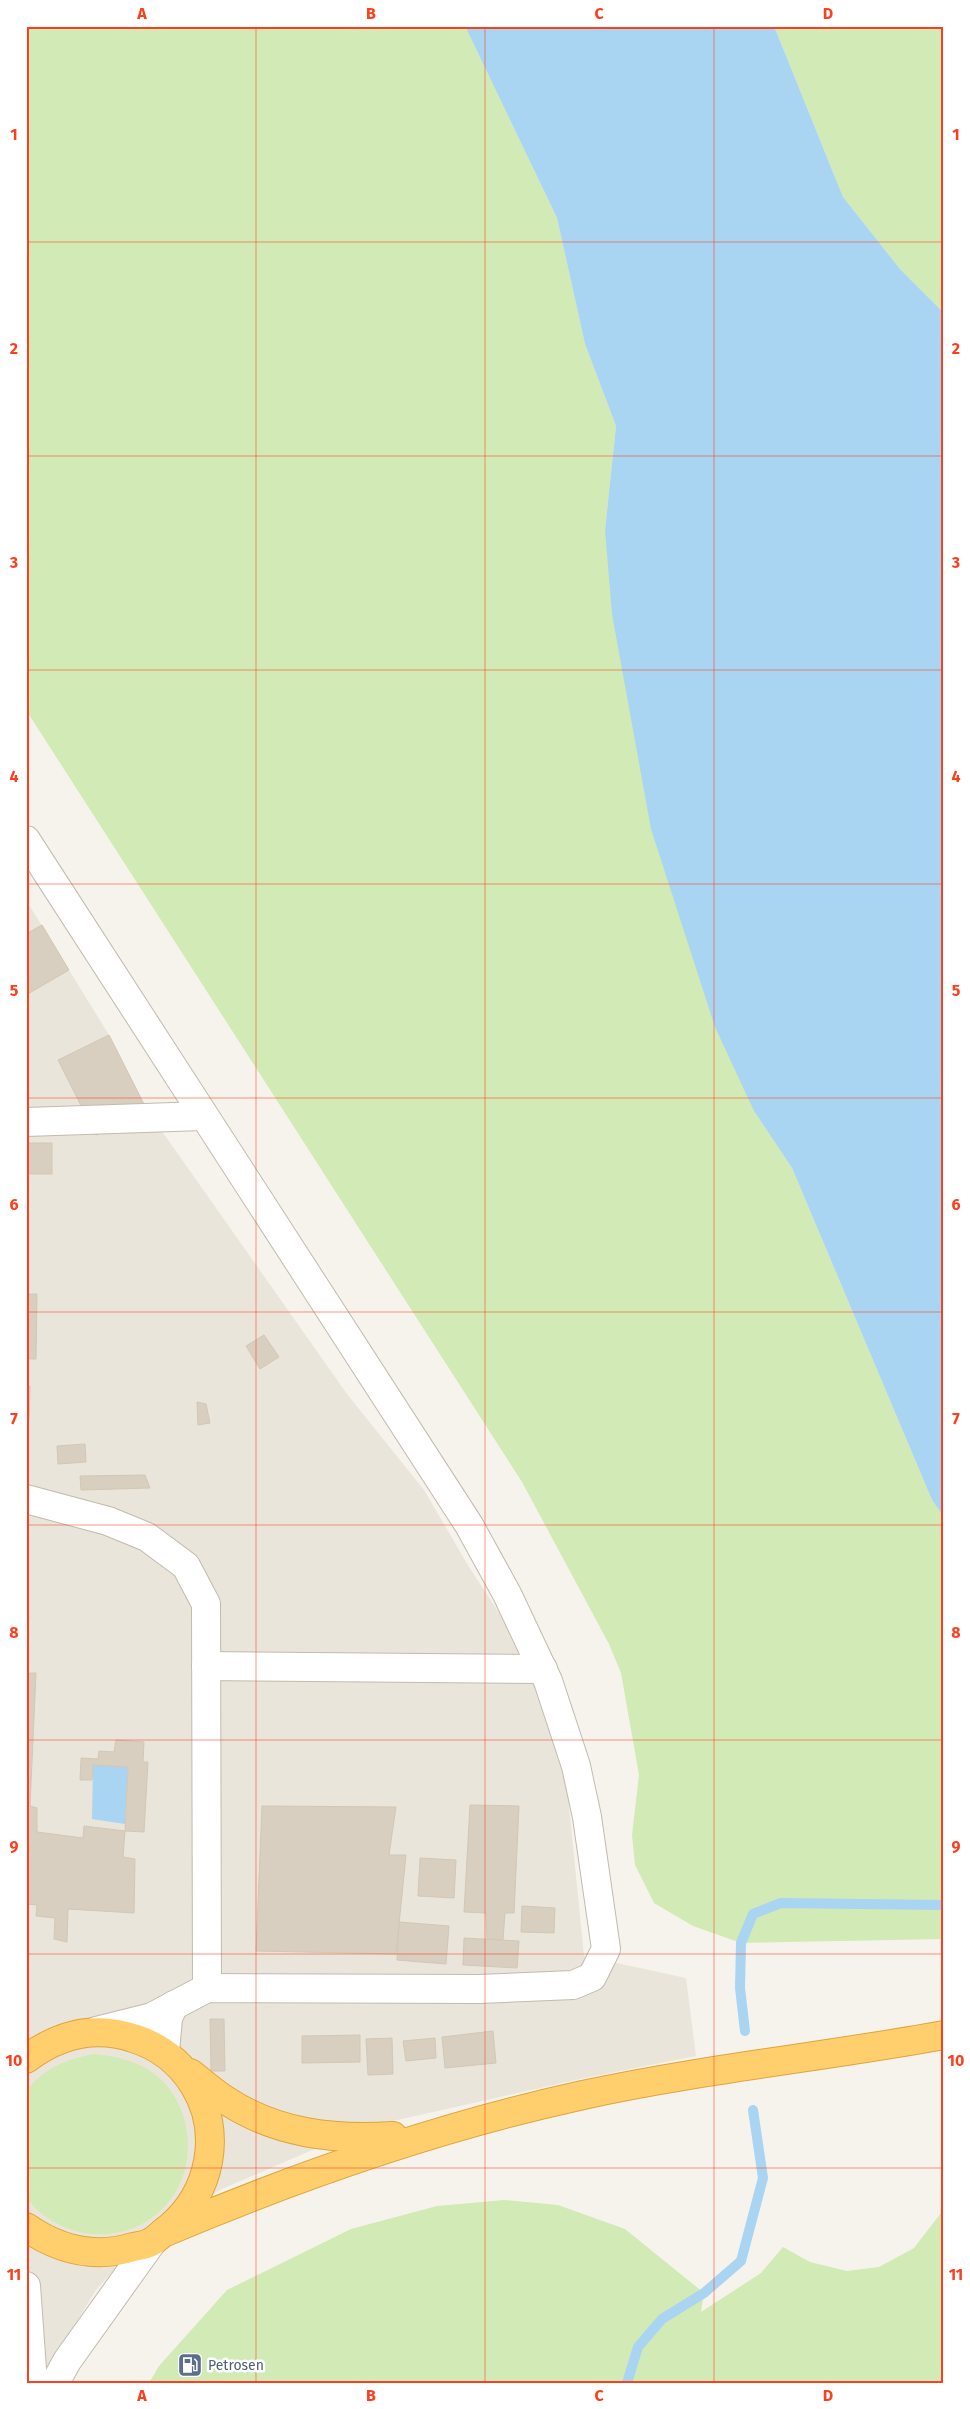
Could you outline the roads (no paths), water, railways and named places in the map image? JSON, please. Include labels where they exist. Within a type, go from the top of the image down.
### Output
[{"type":"highway","points":[[26,2036],[64,2037],[94,2032],[121,2034],[147,2042],[167,2054],[227,2101],[264,2121],[304,2133],[359,2138],[440,2133]]},
{"type":"highway","points":[[26,2227],[44,2240],[67,2249],[91,2253],[115,2252],[157,2238],[290,2181],[388,2147],[582,2095],[732,2067],[944,2035]]},
{"type":"highway","points":[[26,2059],[43,2047],[64,2037]]},
{"type":"highway","points":[[157,2238],[178,2220],[193,2203],[200,2189],[209,2160],[210,2137],[207,2114],[198,2093],[186,2074],[167,2054]]},
{"type":"street","points":[[30,853],[470,1525],[507,1594],[543,1669],[576,1766],[587,1817],[606,1949],[592,1976],[573,1985],[479,1989],[207,1988],[152,2017],[131,2024],[94,2032]]},
{"type":"street","points":[[26,1122],[203,1116]]},
{"type":"street","points":[[26,1500],[108,1521],[147,1537],[186,1566],[206,1604],[207,1988]]},
{"type":"street","points":[[206,1666],[543,1669]]},
{"type":"street","points":[[167,2054],[168,2018],[174,2006]]},
{"type":"street","points":[[55,2383],[67,2361],[157,2238]]},
{"type":"street","points":[[26,2286],[33,2383]]},
{"type":"water","points":[[465,26],[774,26],[843,197],[900,269],[944,313],[944,1517],[932,1500],[792,1168],[754,1111],[715,1027],[651,829],[612,614],[605,530],[616,426],[585,344],[557,218]]},
{"type":"water","points":[[93,1765],[128,1767],[125,1824],[92,1819]]},
{"type":"waterway","points":[[745,2031],[740,1988],[741,1943],[753,1914],[781,1903],[944,1905]]},
{"type":"waterway","points":[[627,2383],[638,2347],[662,2319],[704,2293],[741,2261],[763,2178],[753,2110]]},
{"type":"place","name":"Petrosen","points":[[190,2365]]}]
